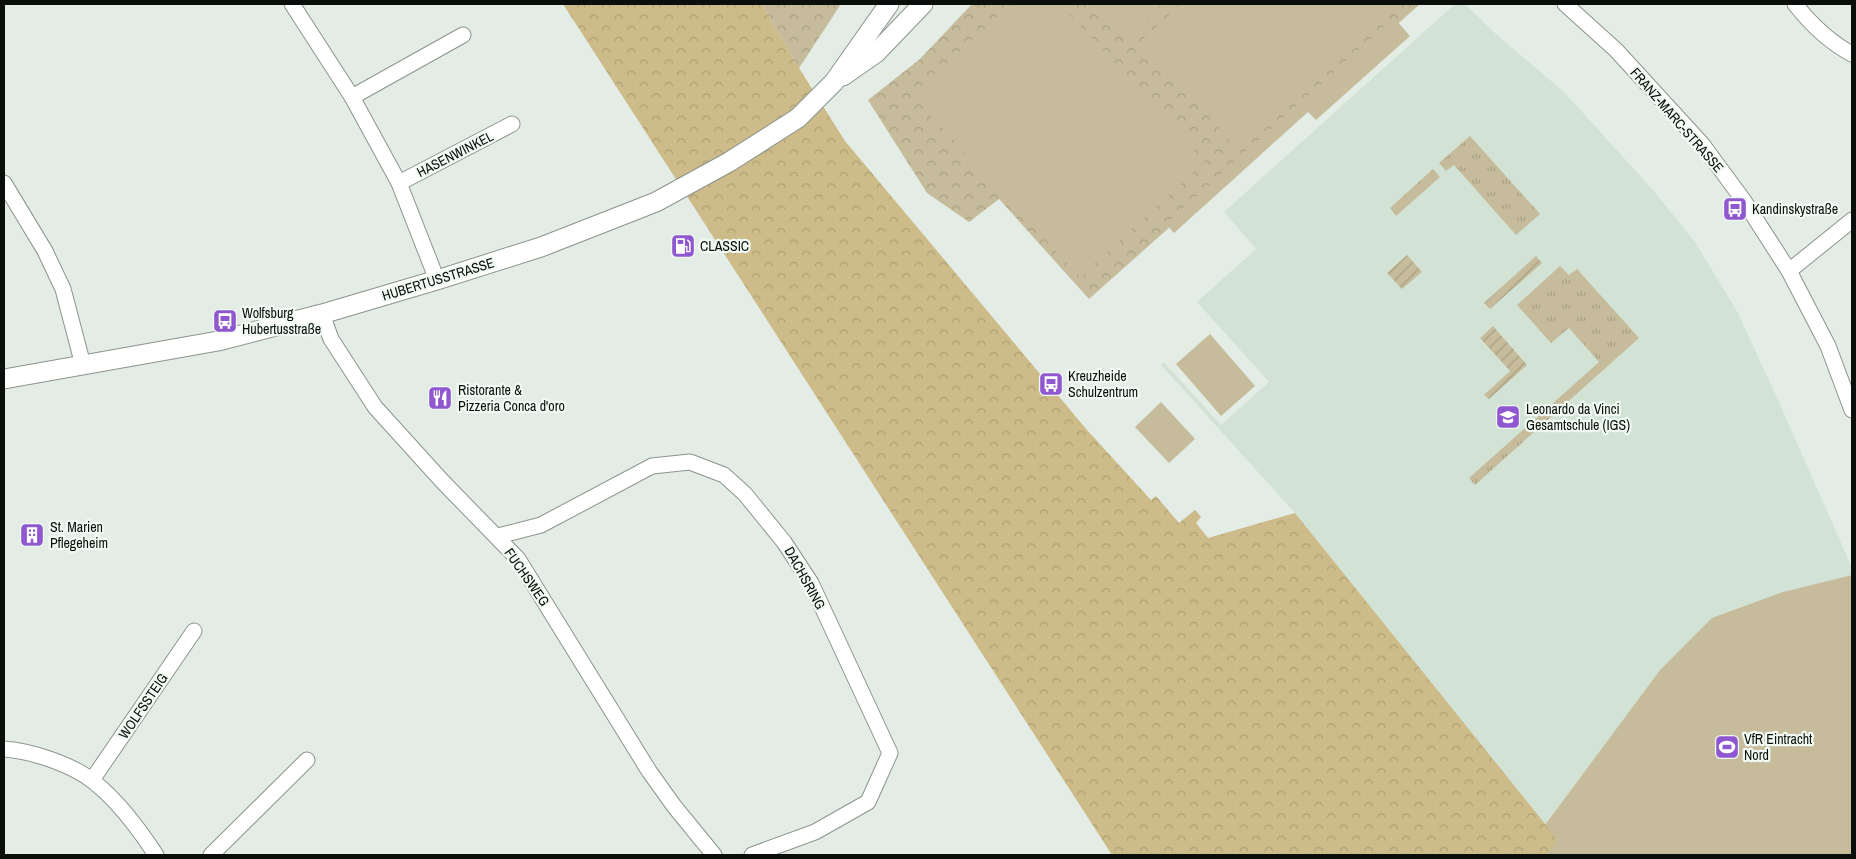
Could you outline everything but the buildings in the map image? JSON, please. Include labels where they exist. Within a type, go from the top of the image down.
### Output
[{"type":"street","name":"HUBERTUSSTRASSE","points":[[4,380],[83,364],[218,341],[322,314],[541,247],[656,202],[729,162],[798,118],[834,82],[890,4]]},
{"type":"street","name":"HUBERTUSSTRASSE","points":[[834,82],[876,54],[923,4]]},
{"type":"street","name":"FRANZ-MARC-STRASSE","points":[[1565,4],[1616,50],[1702,144],[1744,201],[1789,271],[1828,346],[1852,410]]},
{"type":"street","points":[[1795,4],[1804,16],[1842,49],[1852,54]]},
{"type":"street","points":[[297,6],[352,97],[399,183],[438,280]]},
{"type":"street","points":[[352,97],[463,35]]},
{"type":"street","name":"HASENWINKEL","points":[[399,183],[512,124]]},
{"type":"street","points":[[4,183],[45,251],[63,289],[83,364]]},
{"type":"street","points":[[1789,271],[1852,220]]},
{"type":"street","name":"FUCHSWEG","points":[[322,314],[330,339],[375,407],[442,482],[498,536],[518,559],[649,771],[674,806],[714,855]]},
{"type":"street","name":"DACHSRING","points":[[498,536],[542,525],[652,466],[690,462],[724,475],[745,494],[784,542],[810,584],[890,753],[868,802],[815,832],[752,855]]},
{"type":"street","name":"WOLFSSTEIG","points":[[92,780],[194,631]]},
{"type":"street","points":[[4,749],[63,764],[92,780],[125,814],[156,855]]},
{"type":"street","points":[[211,855],[307,760]]},
{"type":"shaded area","name":"Leonardo da Vinci Gesamtschule (IGS)","points":[[1455,4],[1465,4],[1498,36],[1564,92],[1653,190],[1695,242],[1738,313],[1852,568],[1852,575],[1783,592],[1712,619],[1660,670],[1545,825],[1295,513],[1161,365],[1164,362],[1221,425],[1269,382],[1197,302],[1256,249],[1224,212]]},
{"type":"green space","points":[[563,4],[762,4],[799,68],[845,141],[1087,430],[1151,500],[1156,496],[1179,523],[1195,510],[1201,517],[1196,523],[1208,538],[1295,513],[1558,840],[1547,855],[1112,855]]},
{"type":"green space","points":[[762,4],[841,4],[799,68]]},
{"type":"green space","points":[[972,4],[1420,4],[1089,299],[999,199],[969,222],[927,193],[868,100],[920,59]]},
{"type":"green space","points":[[1011,4],[1060,4],[1205,162],[1080,277],[912,95]]},
{"type":"green space","points":[[1094,4],[1162,4],[1126,38]]},
{"type":"green space","points":[[1181,4],[1393,4],[1237,147],[1140,42]]},
{"type":"green space","points":[[1394,18],[1410,36],[1316,120],[1308,112],[1174,233],[1166,224]]},
{"type":"green space","points":[[1470,136],[1540,214],[1516,235],[1454,165],[1446,171],[1439,163]]},
{"type":"green space","points":[[1433,169],[1440,177],[1396,216],[1390,208]]},
{"type":"green space","points":[[1407,255],[1422,272],[1402,289],[1387,273]]},
{"type":"green space","points":[[1536,256],[1542,263],[1490,309],[1484,303]]},
{"type":"green space","points":[[1560,266],[1569,275],[1577,269],[1639,338],[1475,485],[1469,478],[1599,362],[1569,328],[1551,343],[1517,305]]},
{"type":"green space","points":[[1493,326],[1527,365],[1489,399],[1484,395],[1510,371],[1480,338]]},
{"type":"green space","points":[[1210,334],[1255,386],[1221,416],[1176,364]]},
{"type":"green space","points":[[1161,402],[1195,439],[1169,463],[1135,427]]},
{"type":"green space","name":"VfR Eintracht Nord","points":[[1852,575],[1852,855],[1547,855],[1557,840],[1545,825],[1660,670],[1712,618],[1783,592]]},
{"type":"place","name":"Kandinskystraße","points":[[1735,209]]},
{"type":"place","name":"CLASSIC","points":[[683,246]]},
{"type":"place","name":"Wolfsburg Hubertusstraße","points":[[225,321]]},
{"type":"place","name":"Kreuzheide Schulzentrum","points":[[1051,384]]},
{"type":"place","name":"Ristorante & Pizzeria Conca d'oro","points":[[440,398]]},
{"type":"place","name":"Leonardo da Vinci Gesamtschule (IGS)","points":[[1508,417]]},
{"type":"place","name":"St. Marien Pflegeheim","points":[[32,535]]},
{"type":"place","name":"VfR Eintracht Nord","points":[[1727,747]]}]
